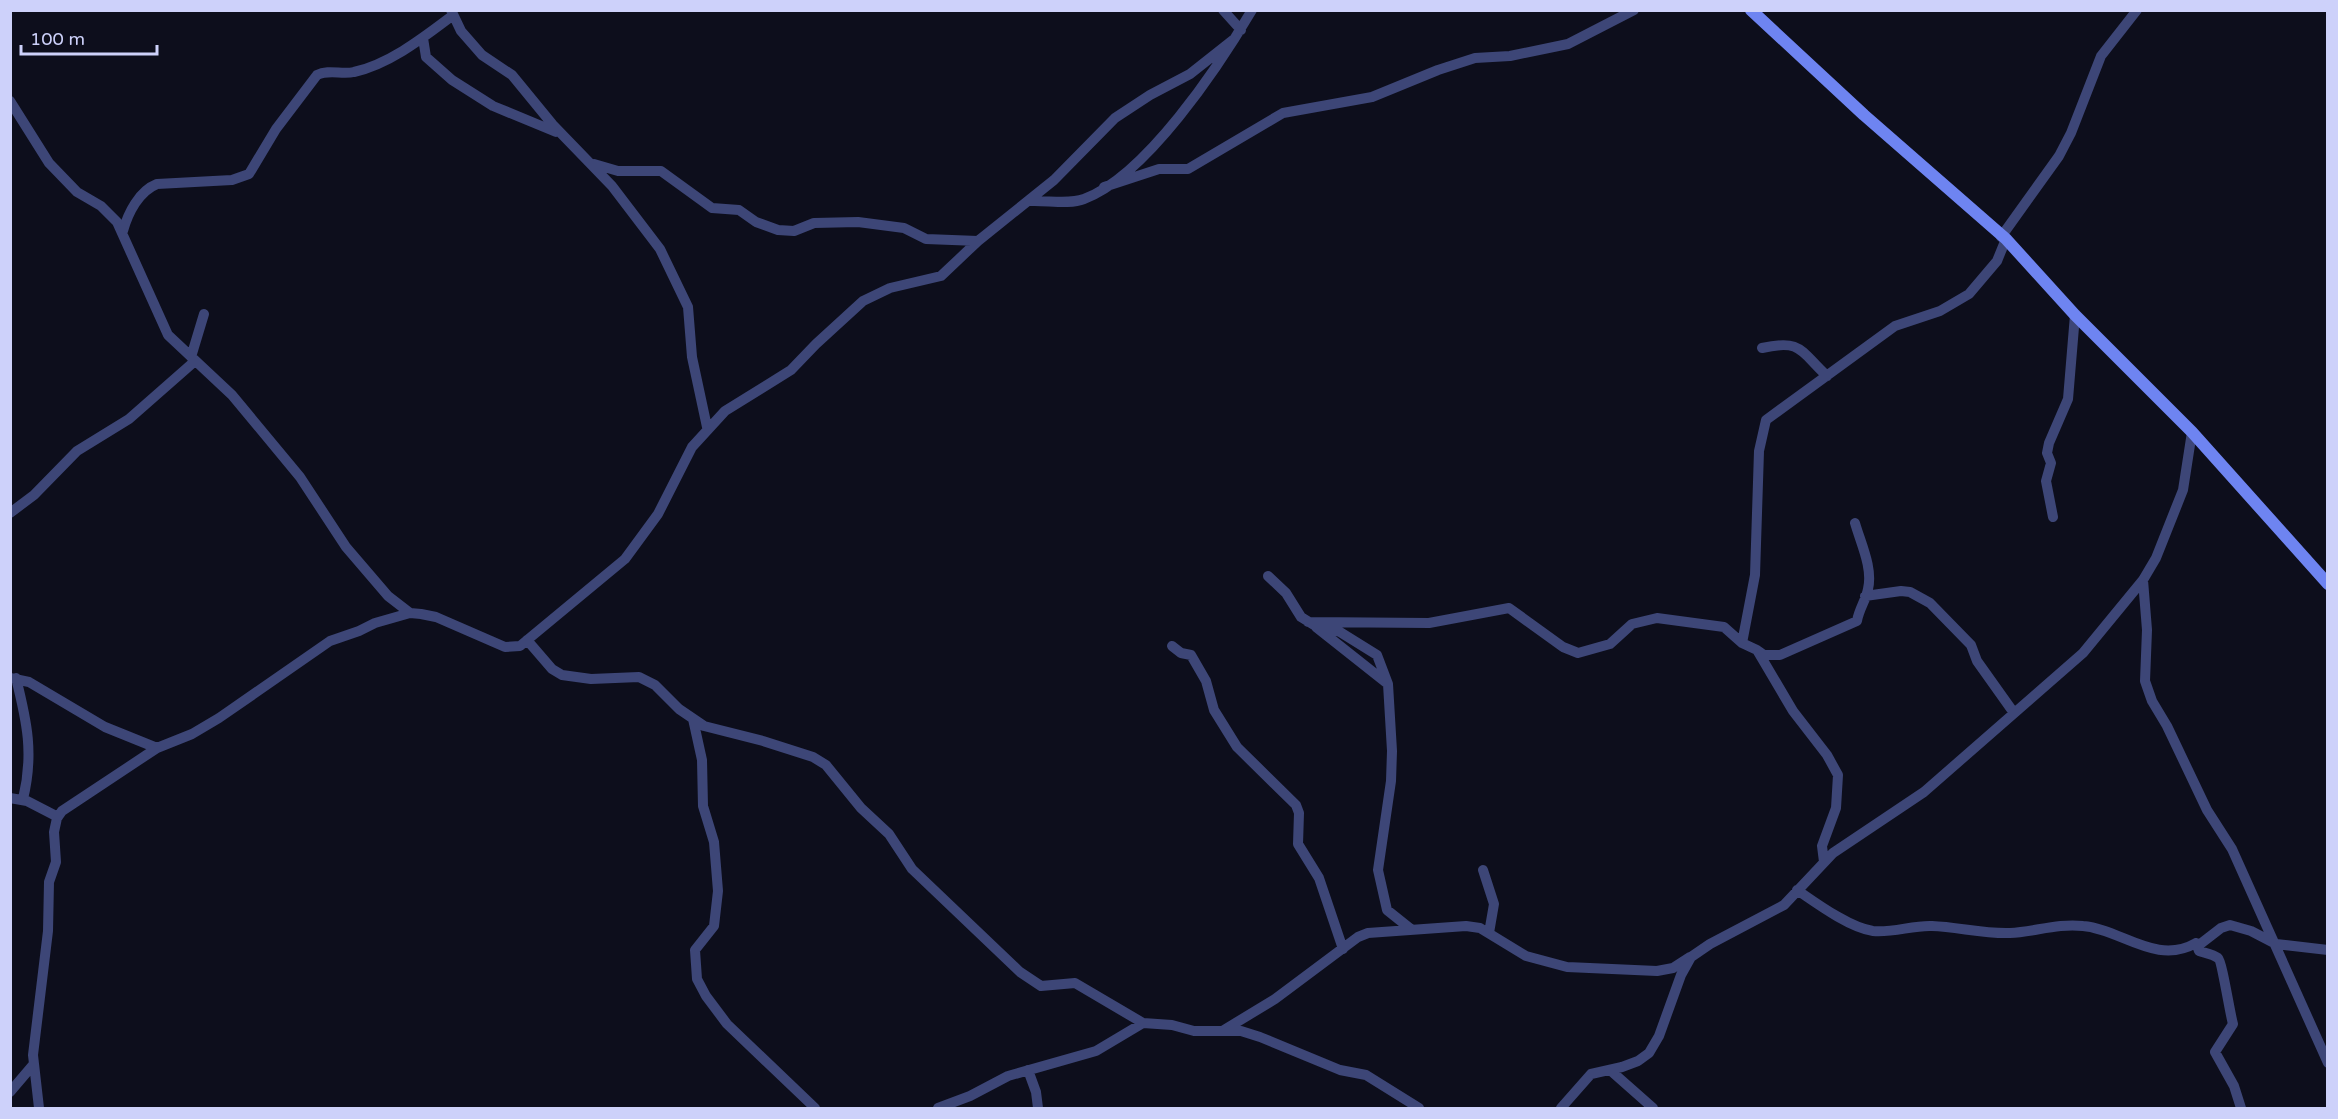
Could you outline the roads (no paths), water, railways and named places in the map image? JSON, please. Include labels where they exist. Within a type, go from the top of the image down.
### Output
[{"type":"street","points":[[1223,10],[1241,30]]},
{"type":"street","points":[[1030,201],[1080,200],[1136,165],[1168,130],[1241,30],[1252,10]]},
{"type":"street","points":[[1104,187],[1159,169],[1188,169],[1283,113],[1372,98],[1438,70],[1475,58],[1510,56],[1558,47],[1634,10]]},
{"type":"street","points":[[1742,643],[1755,574],[1759,452],[1764,423],[1895,326],[1940,311],[1969,294],[1993,267],[2004,238],[2060,156],[2100,56],[2137,10]]},
{"type":"street","points":[[123,231],[139,198],[150,187],[157,184],[232,180],[249,174],[276,129],[317,75],[325,71],[356,72],[377,63],[423,38],[452,13],[482,55],[512,75],[562,135],[591,163],[647,229],[688,307],[692,357],[707,427]]},
{"type":"street","points":[[1759,13],[1864,115],[1959,195],[2004,238],[2075,315],[2192,432],[2328,584]]},
{"type":"street","points":[[423,38],[426,57],[452,80],[493,106],[562,135]]},
{"type":"street","points":[[39,1108],[33,1065],[48,931],[49,882],[56,862],[54,841],[58,817],[69,807],[157,748],[192,734],[219,718],[330,641],[359,631],[375,622],[410,613],[436,617],[505,646],[520,646],[625,559],[658,514],[692,447],[707,427],[751,393],[791,370],[863,302],[890,288],[941,276],[978,241],[1030,201],[1115,118],[1150,95],[1190,74],[1233,40]]},
{"type":"street","points":[[10,101],[49,163],[77,192],[110,213],[123,231],[157,308],[159,320],[168,335],[232,395],[281,452],[312,494],[333,531],[373,581],[410,613]]},
{"type":"street","points":[[591,163],[618,171],[662,171],[712,208],[739,210],[756,222],[778,230],[800,230],[814,223],[858,222],[904,228],[926,239],[978,241]]},
{"type":"street","points":[[10,513],[34,495],[77,451],[129,419],[193,359],[204,314]]},
{"type":"street","points":[[2053,517],[2046,480],[2051,463],[2047,453],[2068,399],[2075,315]]},
{"type":"street","points":[[1762,348],[1781,344],[1794,345],[1827,376]]},
{"type":"street","points":[[1224,1030],[1275,999],[1358,937],[1368,933],[1466,926],[1480,928],[1526,956],[1567,967],[1657,971],[1672,968],[1710,944],[1775,911],[1824,862],[1849,841],[1924,792],[2083,653],[2143,579],[2156,558],[2176,511],[2192,432]]},
{"type":"street","points":[[1311,623],[1429,623],[1509,608],[1563,647],[1578,653],[1610,644],[1632,624],[1657,618],[1724,627],[1742,643],[1764,654],[1780,655],[1856,621],[1869,579],[1866,559],[1855,523]]},
{"type":"street","points":[[1268,576],[1286,593],[1301,617],[1388,684]]},
{"type":"street","points":[[2143,579],[2147,630],[2145,681],[2152,701],[2207,810],[2232,849],[2328,1063]]},
{"type":"street","points":[[1865,596],[1901,591],[1910,592],[1930,603],[1971,645],[1977,661],[2014,713]]},
{"type":"street","points":[[1311,623],[1340,632],[1377,655],[1388,684],[1391,781],[1378,870],[1387,910],[1412,930]]},
{"type":"street","points":[[527,640],[552,669],[562,675],[578,679],[639,677],[655,685],[693,719],[714,731],[763,741],[813,758],[826,765],[861,808],[889,834],[912,869],[1020,972],[1041,986],[1075,983],[1143,1023],[1194,1031],[1224,1030],[1260,1037],[1340,1070],[1366,1075],[1419,1108]]},
{"type":"street","points":[[1172,646],[1181,653],[1191,655],[1197,662],[1206,681],[1214,710],[1241,752],[1296,805],[1299,813],[1298,844],[1319,878],[1343,949]]},
{"type":"street","points":[[1757,650],[1793,711],[1827,755],[1838,775],[1836,808],[1822,846],[1824,862]]},
{"type":"street","points":[[13,678],[29,682],[105,727],[157,748]]},
{"type":"street","points":[[13,678],[28,723],[28,774],[22,800]]},
{"type":"street","points":[[693,719],[702,760],[703,806],[714,842],[718,891],[714,926],[695,950],[697,979],[706,996],[727,1024],[815,1108]]},
{"type":"street","points":[[10,798],[22,800],[58,817]]},
{"type":"street","points":[[1483,870],[1494,904],[1489,933]]},
{"type":"street","points":[[1797,890],[1837,915],[1873,931],[1932,926],[2012,933],[2083,926],[2157,950],[2186,949],[2196,944],[2199,945],[2221,928],[2230,925],[2255,933],[2274,943],[2328,950]]},
{"type":"street","points":[[2196,944],[2199,951],[2217,957],[2223,964],[2225,994],[2233,1024],[2215,1052],[2234,1086],[2241,1108]]},
{"type":"street","points":[[1561,1108],[1591,1074],[1638,1061],[1653,1047],[1691,957]]},
{"type":"street","points":[[938,1108],[970,1096],[995,1081],[1096,1051],[1143,1023]]},
{"type":"street","points":[[10,1092],[33,1065]]},
{"type":"street","points":[[1028,1070],[1036,1092],[1038,1108]]},
{"type":"street","points":[[1610,1070],[1653,1108]]}]
